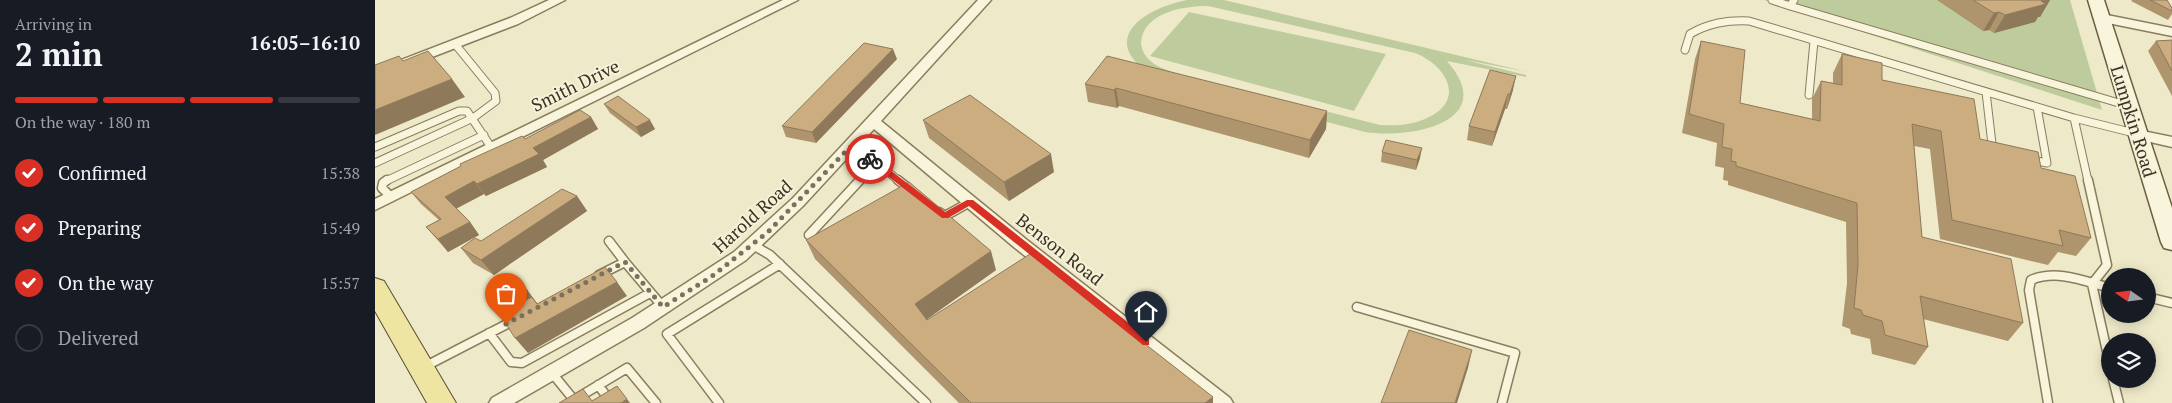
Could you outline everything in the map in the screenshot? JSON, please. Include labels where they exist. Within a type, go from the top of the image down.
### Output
[{"type":"main road","name":"Lumpkin Road","points":[[2099,9],[2172,242]]},
{"type":"main road","points":[[375,288],[443,403]]},
{"type":"street","points":[[375,75],[559,0]]},
{"type":"street","name":"Smith Drive","points":[[375,205],[487,141],[792,0]]},
{"type":"street","name":"Harold Road","points":[[498,403],[663,307],[711,277],[753,244],[780,220],[874,122],[985,0]]},
{"type":"street","points":[[2099,9],[2172,32]]},
{"type":"street","name":"Benson Road","points":[[874,122],[970,202],[1224,403]]},
{"type":"street","points":[[2138,134],[2172,142]]},
{"type":"lane","points":[[1772,0],[1792,3],[2130,106]]},
{"type":"lane","points":[[1685,50],[1690,34],[1707,23],[1734,20],[1767,25],[1814,41],[2037,107],[2138,134]]},
{"type":"lane","points":[[1809,95],[1814,41]]},
{"type":"lane","points":[[375,163],[473,118],[497,100],[495,93],[455,44]]},
{"type":"lane","points":[[1986,92],[1991,144],[2003,152]]},
{"type":"lane","points":[[2028,159],[2047,163],[2037,107]]},
{"type":"lane","points":[[375,147],[459,111],[467,111],[487,141]]},
{"type":"lane","points":[[2075,118],[2107,265],[2092,284]]},
{"type":"lane","points":[[850,147],[876,162],[911,190],[900,193]]},
{"type":"lane","points":[[827,238],[819,243],[809,235],[876,162]]},
{"type":"lane","points":[[932,207],[945,216],[970,202]]},
{"type":"lane","points":[[609,241],[663,307]]},
{"type":"lane","points":[[753,244],[780,264],[926,403]]},
{"type":"lane","points":[[591,280],[625,262]]},
{"type":"lane","points":[[719,403],[667,334],[780,264]]},
{"type":"lane","points":[[2047,403],[2029,290],[2031,280],[2040,274],[2052,274],[2101,286]]},
{"type":"lane","points":[[2092,284],[2103,333]]},
{"type":"lane","points":[[489,333],[511,362],[522,363],[650,293]]},
{"type":"lane","points":[[2156,299],[2172,303]]},
{"type":"lane","points":[[1357,306],[1515,353],[1502,403]]},
{"type":"lane","points":[[422,368],[523,315]]},
{"type":"lane","points":[[552,372],[572,402],[627,368],[656,403]]},
{"type":"lane","points":[[598,385],[612,403]]},
{"type":"lane","points":[[2115,388],[2119,403]]},
{"type":"green space","points":[[1187,0],[1224,0],[1528,72],[1465,60],[1526,75],[1526,77],[1447,61],[1461,82],[1463,99],[1457,112],[1443,122],[1426,129],[1405,132],[1365,132],[1156,77],[1138,64],[1129,52],[1127,40],[1131,29],[1141,19],[1170,4]],"holes":[[[1208,6],[1415,53],[1426,58],[1443,74],[1448,83],[1449,93],[1446,102],[1439,111],[1416,122],[1380,125],[1173,72],[1160,67],[1150,60],[1146,56],[1141,43],[1143,33],[1149,24],[1166,13],[1188,7]]]},
{"type":"green space","points":[[1764,0],[2070,0],[2102,110]]},
{"type":"green space","points":[[1189,12],[1386,54],[1354,111],[1150,56]]},
{"type":"building","points":[[1973,0],[2047,0],[2041,1],[2046,4],[2005,15],[1999,12],[1994,13]]},
{"type":"building","points":[[2150,0],[2167,0],[2172,11]]},
{"type":"building","points":[[2172,40],[2172,71],[2156,41]]},
{"type":"building","points":[[1701,41],[1745,50],[1740,103],[1820,121],[1821,81],[1842,85],[1842,54],[1882,63],[1882,80],[1974,99],[1980,139],[2038,152],[2041,168],[2075,176],[2091,238],[2059,230],[2063,246],[1952,220],[1941,131],[1912,124],[1922,237],[2011,259],[2023,323],[1920,296],[1928,347],[1885,335],[1882,321],[1863,315],[1861,310],[1854,308],[1858,265],[1857,203],[1736,166],[1736,162],[1731,161],[1732,149],[1722,147],[1724,124],[1689,114]]},
{"type":"building","points":[[864,43],[893,49],[812,132],[782,126]]},
{"type":"building","points":[[428,51],[452,79],[375,110],[375,65],[399,56],[403,61]]},
{"type":"building","points":[[1107,56],[1327,111],[1310,140],[1116,88],[1114,90],[1085,84]]},
{"type":"building","points":[[1490,70],[1516,76],[1495,132],[1469,126]]},
{"type":"building","points":[[970,95],[1051,154],[1004,182],[923,120]]},
{"type":"building","points":[[618,96],[650,120],[636,127],[604,104]]},
{"type":"building","points":[[580,110],[591,117],[533,148],[539,154],[477,184],[474,181],[445,197],[470,222],[438,239],[426,227],[441,219],[411,192],[461,166],[460,164],[522,136],[525,139]]},
{"type":"building","points":[[1386,140],[1422,148],[1417,160],[1382,152]]},
{"type":"building","points":[[909,182],[991,251],[915,304],[927,320],[1030,254],[1213,397],[1205,403],[971,403],[806,240]]},
{"type":"building","points":[[562,189],[577,196],[481,260],[461,248],[475,238],[481,241]]},
{"type":"building","points":[[605,267],[617,282],[515,338],[499,313],[532,297],[537,304]]},
{"type":"building","points":[[521,283],[528,291],[495,308],[490,300]]},
{"type":"building","points":[[1409,330],[1472,350],[1455,403],[1381,403]]},
{"type":"building","points":[[617,386],[627,399],[621,403],[559,403],[583,389],[592,401]]},
{"type":"way so far","points":[[506,324],[625,262],[663,307],[740,256],[768,232],[850,147],[870,159]]},
{"type":"route","points":[[870,159],[945,216],[970,202],[1146,342]]}]
